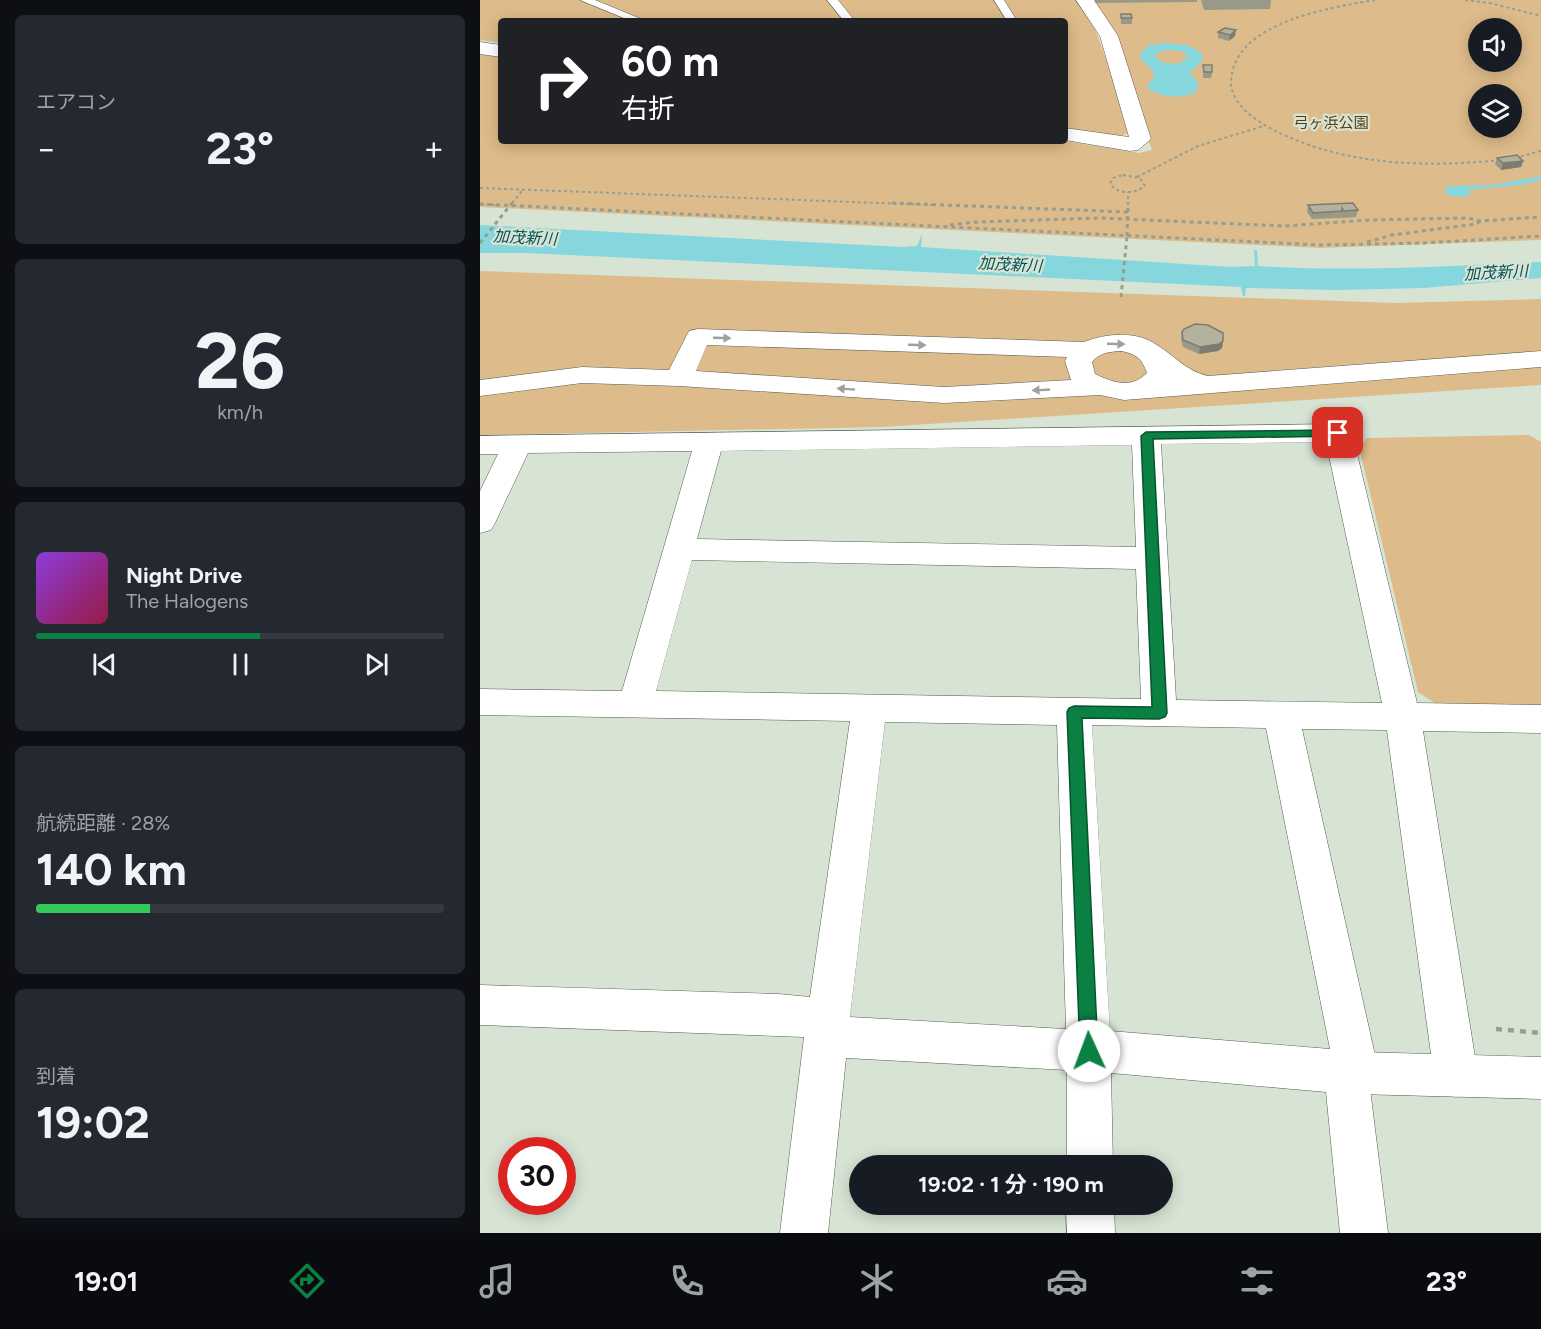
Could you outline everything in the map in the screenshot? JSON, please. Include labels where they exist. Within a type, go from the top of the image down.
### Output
[{"type":"street","points":[[1068,135],[1130,145],[1140,139],[1109,36],[1085,0]]},
{"type":"street","points":[[480,48],[498,51]]},
{"type":"street","points":[[679,378],[698,337],[1087,350],[1102,344],[1121,343],[1142,347],[1156,360],[1185,379],[1208,384]]},
{"type":"street","points":[[1087,350],[1078,361],[1083,378],[1099,387]]},
{"type":"street","points":[[480,388],[582,375],[679,378],[944,395],[1099,387],[1125,392],[1541,359]]},
{"type":"street","points":[[1142,390],[1151,386],[1161,375],[1156,360]]},
{"type":"street","points":[[480,445],[1338,433],[1403,717],[1456,1076]]},
{"type":"street","points":[[1146,436],[1159,713]]},
{"type":"street","points":[[635,705],[709,442]]},
{"type":"street","points":[[480,523],[517,445]]},
{"type":"street","points":[[679,549],[1152,558]]},
{"type":"street","points":[[480,702],[1541,719]]},
{"type":"street","points":[[804,1233],[827,1027],[870,709]]},
{"type":"street","points":[[1074,712],[1089,1051],[1090,1155]]},
{"type":"street","points":[[1281,715],[1351,1073],[1364,1233]]},
{"type":"street","points":[[480,1005],[779,1014],[827,1027],[1089,1051],[1351,1073],[1541,1078]]},
{"type":"street","points":[[1090,1215],[1091,1233]]},
{"type":"lane","points":[[585,0],[633,18]]},
{"type":"lane","points":[[832,0],[847,18]]},
{"type":"lane","points":[[999,0],[1010,18]]},
{"type":"path","points":[[1375,0],[1326,9],[1289,21],[1265,32],[1245,48],[1230,72],[1232,89],[1242,105],[1265,126],[1326,150],[1425,164],[1468,164],[1523,157],[1541,151]]},
{"type":"path","points":[[1465,0],[1491,1],[1541,16]]},
{"type":"path","points":[[1137,177],[1179,152],[1221,136],[1265,126]]},
{"type":"path","points":[[1124,175],[1144,180],[1145,186],[1140,190],[1128,192],[1114,189],[1110,184],[1111,181],[1124,175]]},
{"type":"path","points":[[480,188],[1128,212]]},
{"type":"path","points":[[480,243],[522,190]]},
{"type":"path","points":[[1121,297],[1127,236],[1128,192]]},
{"type":"path","points":[[480,204],[1320,245],[1541,236]]},
{"type":"path","points":[[940,227],[975,222],[1128,220],[1285,226],[1369,220],[1468,218],[1480,220],[1541,217]]},
{"type":"path","points":[[1359,244],[1392,235],[1476,224],[1480,220]]},
{"type":"path","points":[[1496,1029],[1541,1033]]},
{"type":"green space","points":[[480,0],[1079,0],[1092,19],[1131,132],[1113,138],[1068,131],[1068,18],[498,18],[498,43],[480,40]]},
{"type":"green space","name":"弓ヶ浜公園","points":[[1092,0],[1541,0],[1541,240],[1320,248],[480,207],[480,50],[498,53],[498,144],[1068,144],[1068,141],[1139,153],[1152,150],[1126,81],[1120,41]]},
{"type":"green space","points":[[480,271],[1396,303],[1541,299],[1541,385],[882,427],[480,435]]},
{"type":"green space","points":[[1529,435],[1541,442],[1541,706],[1438,705],[1418,692],[1359,447],[1367,438]]},
{"type":"water","points":[[1166,43],[1187,45],[1202,53],[1202,61],[1190,73],[1199,84],[1195,93],[1170,96],[1158,94],[1147,87],[1154,76],[1153,71],[1140,58],[1140,54],[1149,45]],"holes":[[[1164,50],[1187,54],[1187,57],[1177,63],[1158,60],[1155,55]]]},
{"type":"water","points":[[1541,176],[1541,179],[1526,184],[1468,190],[1470,194],[1467,197],[1449,196],[1445,192],[1446,188],[1451,186],[1492,185]]},
{"type":"water","name":"加茂新川","points":[[480,225],[904,247],[917,246],[922,234],[921,247],[1231,267],[1255,266],[1254,250],[1257,250],[1258,266],[1293,268],[1399,268],[1541,262],[1541,278],[1424,288],[1337,290],[1246,288],[1245,296],[1243,296],[1241,287],[527,253],[480,253]]},
{"type":"building","points":[[1121,14],[1131,14],[1132,18],[1121,18]]},
{"type":"building","points":[[1225,28],[1236,30],[1230,35],[1218,32]]},
{"type":"building","points":[[1203,65],[1212,65],[1212,72],[1204,72]]},
{"type":"building","points":[[1517,155],[1523,161],[1503,163],[1497,158]]},
{"type":"building","points":[[1353,203],[1358,210],[1344,211],[1342,208],[1342,211],[1313,213],[1308,205]]},
{"type":"building","points":[[1195,324],[1208,325],[1223,333],[1223,341],[1219,344],[1200,347],[1183,340],[1184,329]]},
{"type":"route","points":[[1089,1051],[1074,712],[1159,713],[1146,436],[1338,433]]}]
